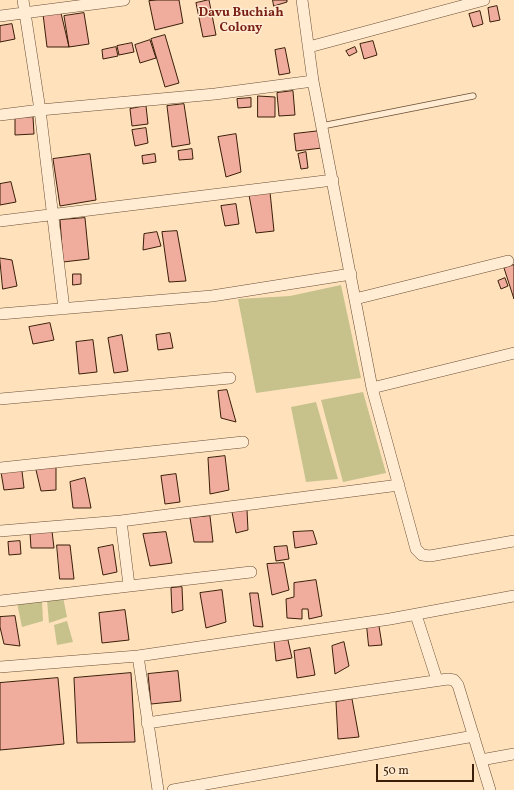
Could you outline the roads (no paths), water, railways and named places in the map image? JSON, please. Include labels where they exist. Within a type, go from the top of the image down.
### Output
[{"type":"street","points":[[23,0],[40,110],[64,309]]},
{"type":"street","points":[[0,16],[124,0]]},
{"type":"street","points":[[302,0],[313,81],[372,388],[416,549],[422,554],[430,556],[514,541]]},
{"type":"street","points":[[309,47],[484,0]]},
{"type":"street","points":[[0,115],[215,94],[313,81]]},
{"type":"street","points":[[0,221],[333,180]]},
{"type":"street","points":[[355,299],[508,261]]},
{"type":"street","points":[[0,314],[212,296],[351,274]]},
{"type":"street","points":[[372,388],[514,353]]},
{"type":"street","points":[[0,399],[230,378]]},
{"type":"street","points":[[0,468],[243,442]]},
{"type":"street","points":[[0,531],[121,521],[399,485]]},
{"type":"street","points":[[121,521],[129,585]]},
{"type":"street","points":[[0,601],[250,572]]},
{"type":"street","points":[[0,667],[138,656],[416,615],[514,596]]},
{"type":"street","points":[[416,615],[437,680]]},
{"type":"street","points":[[138,656],[158,790]]},
{"type":"street","points":[[147,723],[437,680],[454,680],[458,685],[490,790]]},
{"type":"street","points":[[173,790],[474,736]]},
{"type":"street","points":[[481,760],[514,754]]},
{"type":"lane","points":[[322,126],[473,96]]},
{"type":"district","name":"Davu Buchiah Colony","points":[[241,22]]}]
